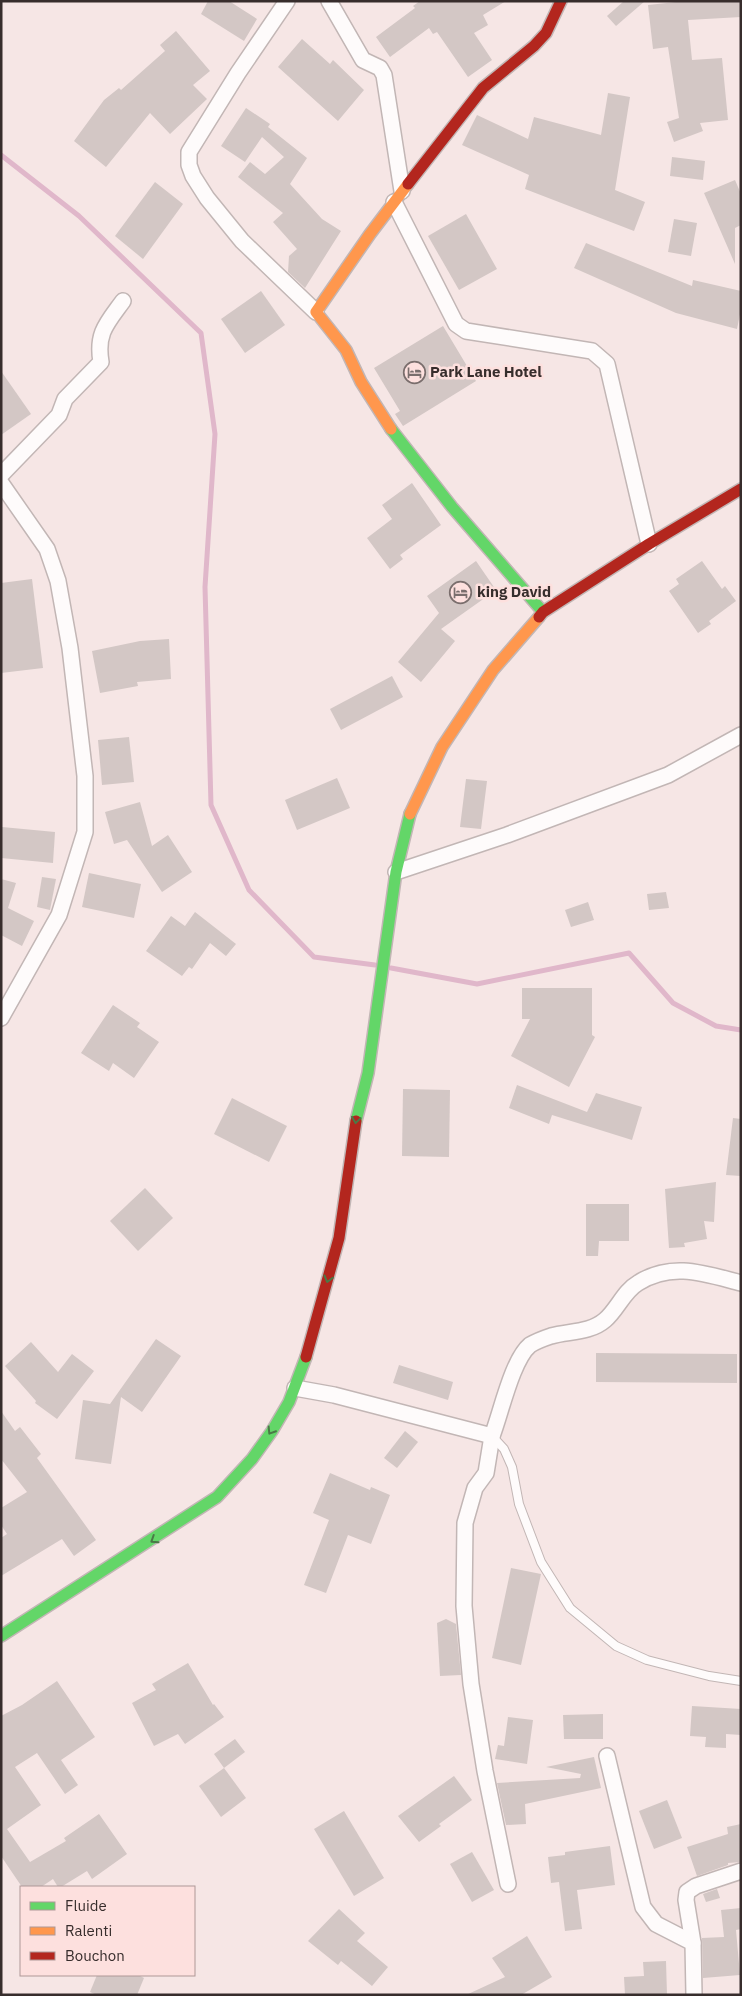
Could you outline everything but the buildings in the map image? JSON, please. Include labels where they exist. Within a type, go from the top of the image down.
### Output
[{"type":"main road","points":[[543,612],[452,507],[387,424],[361,382],[346,350],[316,312],[398,197],[483,88],[534,46],[546,33],[561,1]]},
{"type":"main road","points":[[1,1636],[218,1497],[242,1473],[265,1440],[306,1389],[309,1348],[341,1231],[356,1115],[360,1094],[368,1073],[396,872],[406,821],[442,747],[493,670],[543,612],[649,544],[741,489]]},
{"type":"main road","points":[[368,1073],[374,1100]]},
{"type":"main road","points":[[39,1613],[46,1625]]},
{"type":"street","points":[[287,1],[238,73],[189,152],[188,165],[207,198],[242,241],[316,312]]},
{"type":"street","points":[[329,1],[363,60],[380,68],[384,75],[398,197],[456,324],[466,330],[592,351],[607,364],[649,544]]},
{"type":"street","points":[[1,476],[59,415],[65,399],[101,362],[98,344],[104,328],[123,301]]},
{"type":"street","points":[[1,484],[47,549],[58,582],[70,648],[86,776],[86,832],[59,915],[1,1018]]},
{"type":"street","points":[[396,872],[507,835],[668,775],[741,735]]},
{"type":"street","points":[[508,1884],[485,1771],[471,1684],[464,1606],[465,1523],[475,1488],[486,1473],[492,1436],[508,1387],[521,1357],[530,1345],[552,1336],[579,1332],[605,1320],[637,1283],[660,1274],[686,1269],[741,1283]]},
{"type":"street","points":[[306,1389],[492,1436]]},
{"type":"street","points":[[607,1756],[643,1907],[656,1924],[693,1943]]},
{"type":"street","points":[[694,1995],[693,1943],[686,1900],[687,1892],[696,1886],[741,1871]]},
{"type":"lane","points":[[492,1436],[504,1449],[512,1467],[519,1504],[541,1562],[570,1608],[616,1646],[647,1660],[709,1676],[741,1681]]},
{"type":"waterway","points":[[1,155],[79,216],[201,333],[215,434],[205,587],[211,805],[249,890],[314,957],[375,965]]},
{"type":"waterway","points":[[391,968],[477,984],[629,953],[673,1003],[716,1026],[741,1030]]},
{"type":"traffic: fast","points":[[391,429],[452,507],[543,612]]},
{"type":"traffic: fast","points":[[356,1121],[368,1073],[396,872],[410,814]]},
{"type":"traffic: fast","points":[[1,1636],[217,1497],[252,1459],[272,1431],[289,1402],[306,1357]]},
{"type":"traffic: slow","points":[[391,429],[361,382],[346,350],[316,312],[370,234],[408,184]]},
{"type":"traffic: slow","points":[[410,814],[442,747],[493,670],[539,617]]},
{"type":"traffic: jam","points":[[408,184],[483,88],[534,46],[546,33],[561,1]]},
{"type":"traffic: jam","points":[[539,617],[543,612],[649,544],[741,489]]},
{"type":"traffic: jam","points":[[306,1357],[339,1238],[356,1121]]},
{"type":"place","name":"Park Lane Hotel","points":[[414,372]]},
{"type":"place","name":"king David","points":[[461,592]]}]
